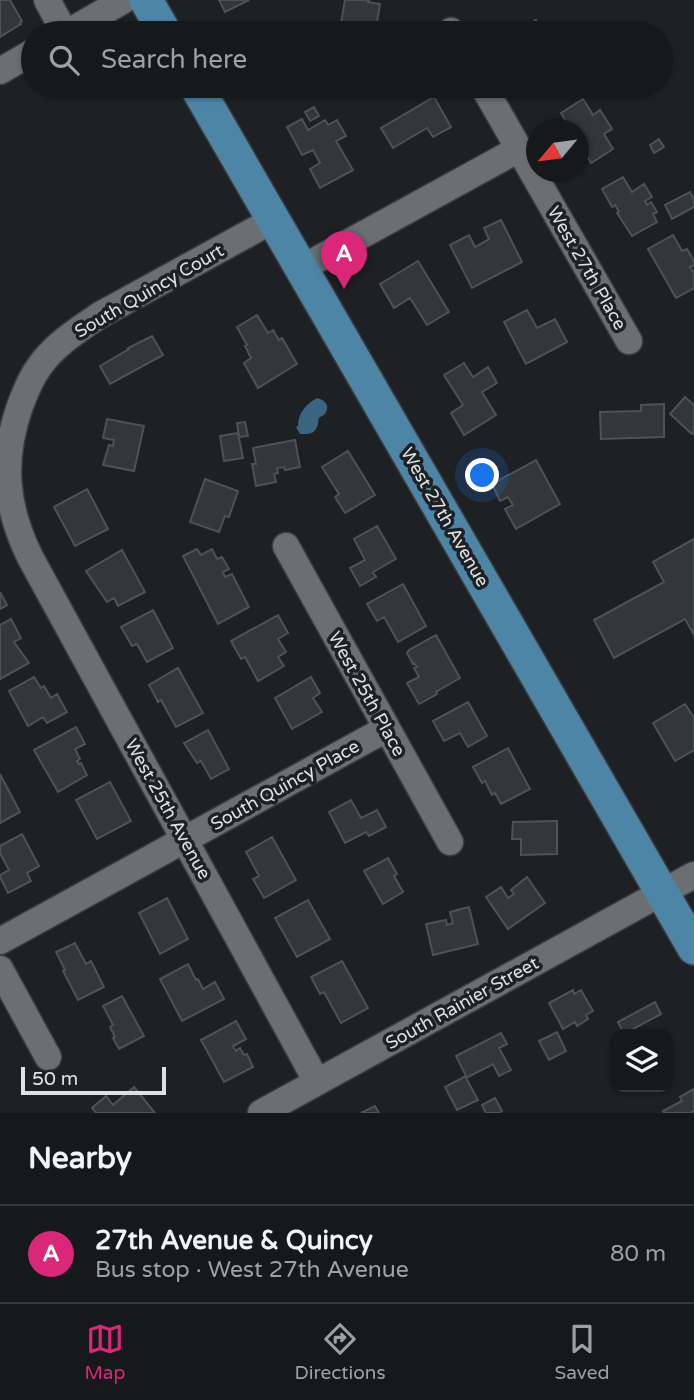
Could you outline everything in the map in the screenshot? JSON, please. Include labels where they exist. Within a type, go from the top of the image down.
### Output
[{"type":"main road","points":[[146,0],[158,21]]},
{"type":"main road","name":"West 27th Avenue","points":[[203,98],[694,948]]},
{"type":"street","points":[[47,0],[59,21]]},
{"type":"street","points":[[87,21],[124,0]]},
{"type":"street","points":[[0,71],[21,59]]},
{"type":"street","name":"West 27th Place","points":[[490,98],[629,341]]},
{"type":"street","points":[[302,268],[519,149]]},
{"type":"street","name":"South Quincy Court","points":[[19,536],[5,496],[10,444],[27,420],[26,390],[39,367],[59,345],[100,315],[274,220]]},
{"type":"street","name":"West 25th Avenue","points":[[19,536],[317,1082]]},
{"type":"street","name":"West 25th Place","points":[[286,545],[450,842]]},
{"type":"street","name":"South Quincy Place","points":[[0,942],[386,729]]},
{"type":"street","name":"South Rainier Street","points":[[261,1113],[694,875]]},
{"type":"street","points":[[0,969],[48,1057]]},
{"type":"water","points":[[317,398],[326,404],[326,412],[319,418],[317,428],[313,432],[300,434],[296,427],[301,413]]},
{"type":"building","points":[[0,0],[10,0],[22,21],[0,37]]},
{"type":"building","points":[[219,0],[249,0],[225,12]]},
{"type":"building","points":[[345,0],[369,0],[368,2],[380,4],[377,21],[341,21]]},
{"type":"building","points":[[432,98],[451,127],[433,137],[427,128],[393,148],[381,128]]},
{"type":"building","points":[[583,99],[593,115],[600,110],[612,129],[604,134],[613,149],[591,163],[589,119],[565,119],[561,113]]},
{"type":"building","points":[[314,107],[319,116],[310,121],[305,112]]},
{"type":"building","points":[[302,119],[308,130],[325,120],[328,125],[337,120],[346,136],[336,141],[353,170],[320,188],[310,169],[320,163],[313,150],[302,155],[287,127]]},
{"type":"building","points":[[659,139],[664,147],[654,153],[650,145]]},
{"type":"building","points":[[623,177],[632,192],[644,184],[652,197],[645,201],[647,205],[651,202],[657,212],[653,214],[657,222],[632,236],[615,205],[612,207],[602,189]]},
{"type":"building","points":[[690,192],[694,207],[672,219],[665,205]]},
{"type":"building","points":[[501,220],[522,262],[472,288],[450,245],[469,235],[475,247],[489,239],[484,228]]},
{"type":"building","points":[[673,235],[682,251],[687,249],[694,261],[694,265],[690,267],[694,273],[694,288],[676,298],[648,249]]},
{"type":"building","points":[[418,261],[449,312],[427,325],[410,298],[394,308],[380,284]]},
{"type":"building","points":[[527,310],[537,328],[555,319],[567,342],[526,364],[504,322]]},
{"type":"building","points":[[257,315],[268,333],[273,330],[279,340],[282,338],[297,364],[258,388],[244,363],[251,358],[237,327]]},
{"type":"building","points":[[152,336],[163,355],[110,384],[100,366]]},
{"type":"building","points":[[464,363],[473,377],[488,367],[497,383],[482,392],[496,415],[464,435],[451,413],[463,405],[444,375]]},
{"type":"building","points":[[685,397],[694,405],[692,434],[670,414]]},
{"type":"building","points":[[664,404],[664,437],[601,439],[600,412],[641,411],[641,405]]},
{"type":"building","points":[[107,419],[144,426],[134,471],[103,465],[109,445],[113,446],[114,440],[103,438]]},
{"type":"building","points":[[245,422],[248,436],[239,437],[237,423]]},
{"type":"building","points":[[238,433],[243,458],[224,461],[220,436]]},
{"type":"building","points":[[295,440],[300,467],[285,470],[284,467],[277,468],[278,473],[274,474],[276,482],[256,486],[252,464],[256,464],[253,448]]},
{"type":"building","points":[[348,451],[375,495],[345,513],[335,497],[339,494],[322,467]]},
{"type":"building","points":[[536,460],[560,504],[516,529],[505,509],[513,505],[508,497],[500,501],[492,484]]},
{"type":"building","points":[[205,479],[238,491],[229,517],[225,516],[219,532],[190,522]]},
{"type":"building","points":[[87,489],[108,529],[75,546],[54,507]]},
{"type":"building","points":[[377,526],[396,559],[373,572],[376,577],[360,586],[350,568],[365,560],[354,539]]},
{"type":"building","points":[[694,539],[694,635],[685,619],[614,658],[594,620],[664,582],[653,562]]},
{"type":"building","points":[[197,549],[201,555],[212,549],[217,559],[222,557],[229,569],[223,572],[225,577],[232,574],[249,607],[218,624],[183,556]]},
{"type":"building","points":[[122,550],[145,592],[118,606],[114,598],[107,602],[86,571]]},
{"type":"building","points":[[403,584],[426,626],[398,642],[384,617],[377,621],[367,604]]},
{"type":"building","points":[[0,592],[7,605],[0,609]]},
{"type":"building","points":[[153,610],[173,648],[147,662],[137,644],[132,646],[121,627]]},
{"type":"building","points":[[278,615],[288,633],[278,639],[286,652],[278,657],[284,666],[258,681],[245,657],[241,659],[231,641]]},
{"type":"building","points":[[11,619],[21,638],[14,642],[29,663],[0,679],[0,625]]},
{"type":"building","points":[[436,635],[460,678],[419,704],[407,683],[419,677],[414,668],[417,667],[407,653]]},
{"type":"building","points":[[178,668],[203,713],[176,727],[149,685]]},
{"type":"building","points":[[34,677],[41,688],[44,686],[51,698],[57,694],[67,712],[47,723],[43,717],[28,726],[9,691]]},
{"type":"building","points":[[311,677],[320,693],[313,698],[322,712],[292,729],[275,698]]},
{"type":"building","points":[[468,702],[487,736],[468,747],[460,733],[444,741],[433,721]]},
{"type":"building","points":[[685,704],[694,718],[694,750],[675,761],[653,723]]},
{"type":"building","points":[[76,727],[85,744],[75,749],[80,759],[77,761],[87,775],[58,792],[34,750]]},
{"type":"building","points":[[208,730],[229,769],[211,779],[201,761],[197,763],[184,743]]},
{"type":"building","points":[[508,748],[530,789],[501,804],[495,793],[492,795],[485,781],[482,783],[473,767]]},
{"type":"building","points":[[0,774],[20,812],[0,823]]},
{"type":"building","points":[[110,782],[131,821],[97,839],[76,800]]},
{"type":"building","points":[[351,800],[361,818],[377,810],[386,827],[369,836],[366,832],[345,843],[329,812]]},
{"type":"building","points":[[557,821],[557,854],[521,855],[521,839],[512,839],[513,822]]},
{"type":"building","points":[[22,834],[39,866],[27,873],[31,881],[8,893],[0,877],[9,870],[0,853],[0,846]]},
{"type":"building","points":[[272,837],[296,880],[264,898],[253,879],[259,876],[246,852]]},
{"type":"building","points":[[388,858],[403,892],[383,904],[364,871]]},
{"type":"building","points":[[527,877],[545,903],[508,929],[486,897],[501,887],[508,898],[514,894],[511,890]]},
{"type":"building","points":[[167,898],[188,939],[160,954],[139,913]]},
{"type":"building","points":[[308,900],[330,939],[297,957],[275,918]]},
{"type":"building","points":[[469,907],[478,944],[433,955],[426,924],[446,920],[447,925],[453,923],[450,912]]},
{"type":"building","points":[[75,943],[86,964],[91,961],[104,987],[78,1000],[56,952]]},
{"type":"building","points":[[342,961],[368,1008],[341,1023],[324,992],[320,994],[311,977]]},
{"type":"building","points":[[188,964],[203,989],[215,982],[224,999],[182,1021],[160,979]]},
{"type":"building","points":[[573,990],[574,994],[581,990],[593,1011],[586,1015],[588,1019],[577,1026],[575,1022],[563,1029],[549,1003]]},
{"type":"building","points":[[122,996],[144,1036],[119,1049],[110,1027],[113,1025],[103,1006]]},
{"type":"building","points":[[655,1002],[661,1014],[633,1029],[622,1029],[618,1022]]},
{"type":"building","points":[[236,1021],[246,1039],[233,1046],[236,1051],[240,1048],[244,1055],[247,1054],[253,1067],[224,1082],[201,1040]]},
{"type":"building","points":[[557,1032],[566,1051],[549,1060],[539,1041]]},
{"type":"building","points":[[501,1033],[507,1044],[499,1048],[511,1070],[499,1076],[493,1064],[466,1078],[478,1100],[457,1110],[445,1087],[466,1076],[456,1056]]},
{"type":"building","points":[[134,1087],[155,1113],[96,1113],[92,1108],[106,1096],[113,1105]]},
{"type":"building","points":[[694,1089],[694,1111],[664,1113],[663,1111],[682,1101],[680,1097]]},
{"type":"building","points":[[495,1098],[502,1111],[486,1113],[482,1105]]},
{"type":"building","points":[[375,1106],[379,1113],[361,1113]]},
{"type":"place","name":"27th Avenue & Quincy","points":[[344,289]]}]
